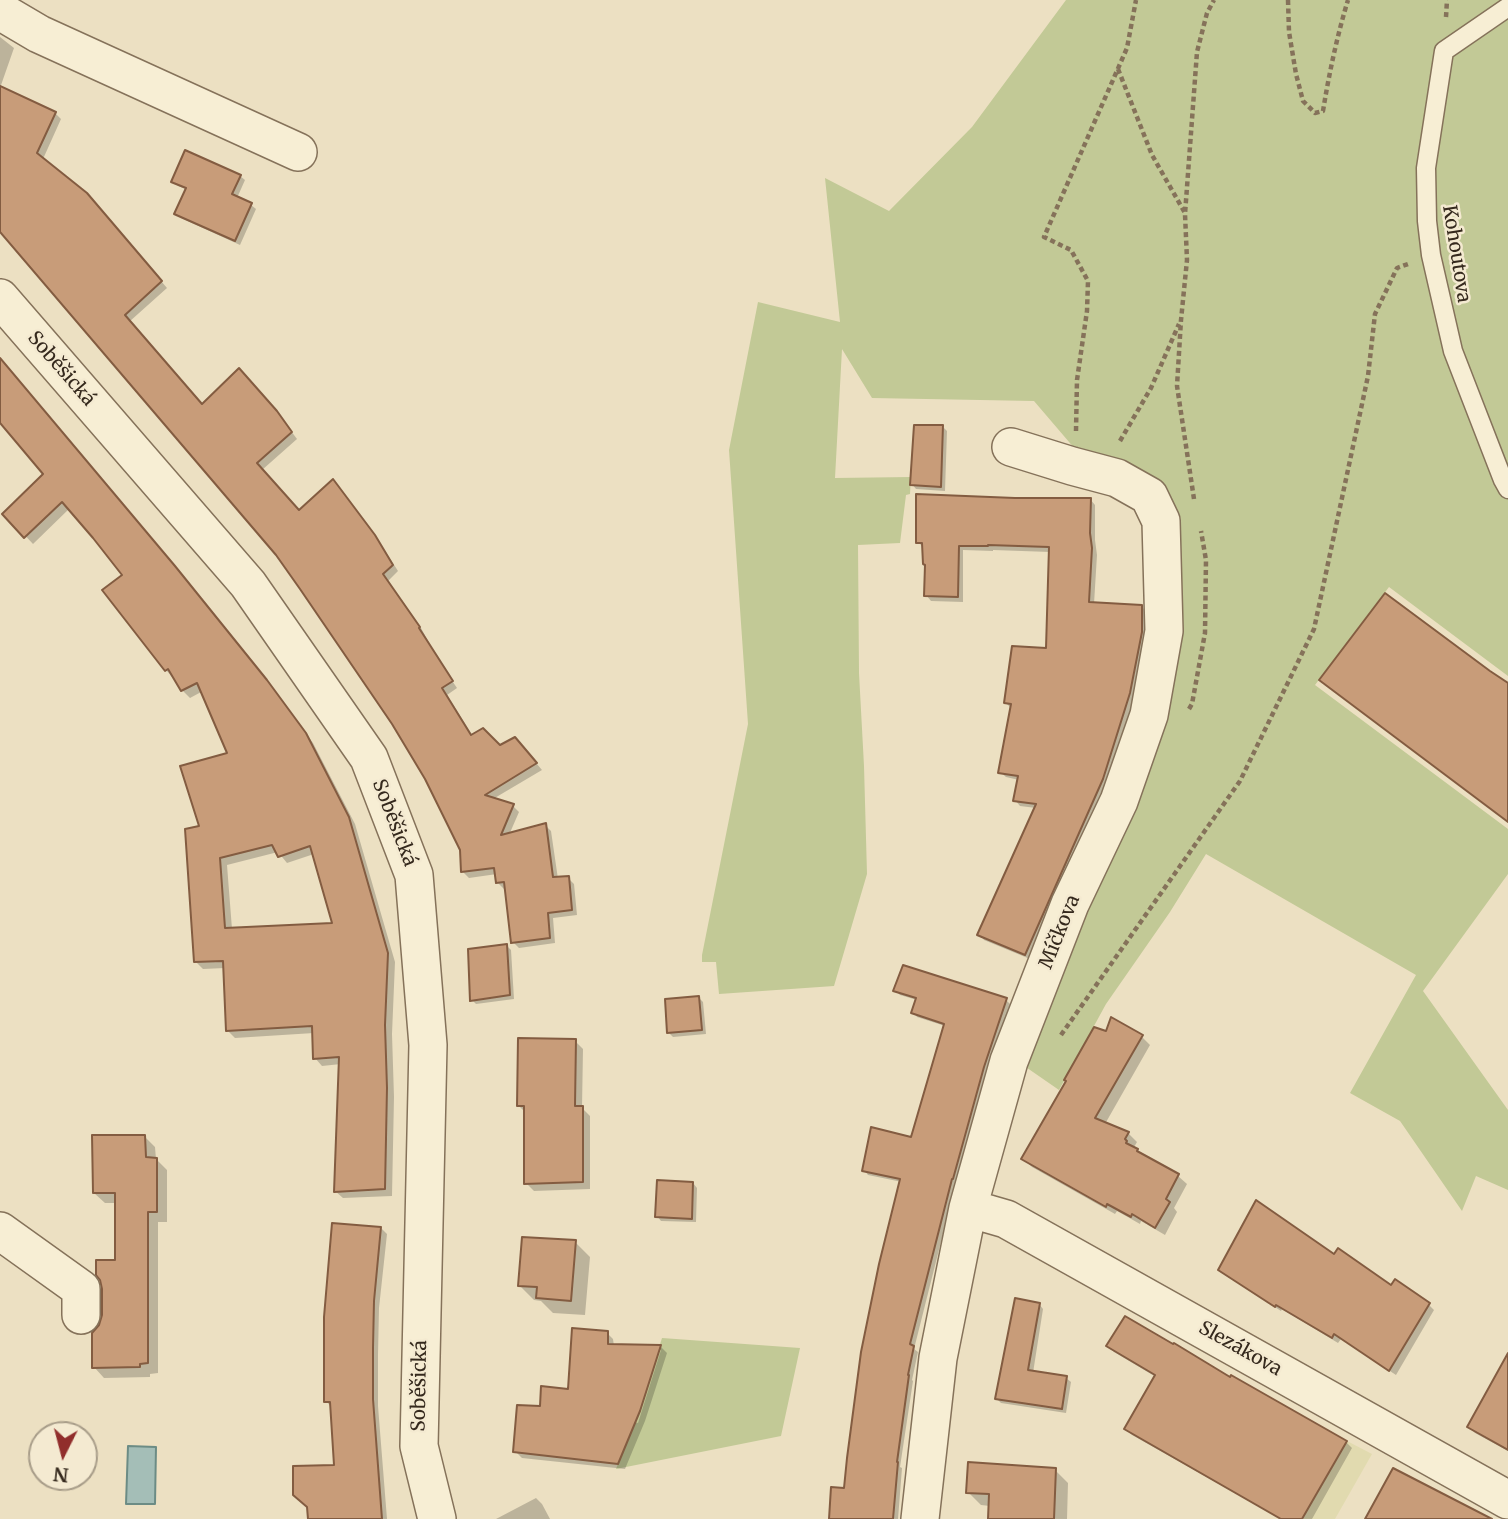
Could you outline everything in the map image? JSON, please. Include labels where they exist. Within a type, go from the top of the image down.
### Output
[{"type":"street","points":[[0,11],[39,34],[298,152]]},
{"type":"street","name":"Soběšická","points":[[0,298],[248,584],[369,758],[414,875],[428,1045],[419,1446],[437,1519]]},
{"type":"street","name":"Míčkova","points":[[920,1519],[937,1358],[968,1208],[1009,1061],[1070,904],[1119,801],[1149,715],[1164,631],[1161,521],[1149,496],[1117,478],[1011,447]]},
{"type":"street","name":"Slezákova","points":[[968,1208],[1006,1219],[1508,1500]]},
{"type":"street","points":[[0,1231],[81,1289],[81,1315]]},
{"type":"lane","name":"Kohoutova","points":[[1508,7],[1444,51],[1426,168],[1427,221],[1432,255],[1453,351],[1508,489]]},
{"type":"path","points":[[1086,470],[1077,416],[1077,380],[1087,311],[1088,281],[1071,250],[1044,237],[1127,48],[1136,0]]},
{"type":"path","points":[[1118,69],[1153,155],[1185,214],[1197,52],[1207,13],[1214,0]]},
{"type":"path","points":[[1288,0],[1289,32],[1296,74],[1303,101],[1315,113],[1323,111],[1348,0]]},
{"type":"path","points":[[1009,1061],[1054,1044],[1240,782],[1314,629],[1368,376],[1375,314],[1397,268],[1432,255]]},
{"type":"path","points":[[1086,470],[1128,429],[1151,388],[1181,320]]},
{"type":"shaded area","points":[[1347,1441],[1372,1454],[1335,1519],[1303,1519]]},
{"type":"green space","points":[[1066,0],[1507,0],[1508,3],[1508,676],[1389,587],[1315,685],[1508,829],[1508,874],[1423,991],[1508,1110],[1508,1190],[1476,1176],[1462,1211],[1400,1121],[1350,1093],[1416,975],[1206,854],[1170,912],[1106,1004],[1059,1090],[1020,1063],[1129,803],[1171,520],[1081,456],[1034,401],[872,398],[842,349],[835,478],[911,477],[900,543],[858,545],[859,673],[867,874],[834,986],[719,994],[716,962],[702,962],[748,724],[729,450],[758,302],[840,322],[825,178],[889,211],[972,127]]},
{"type":"green space","points":[[662,1338],[800,1348],[781,1436],[616,1469],[637,1418]]},
{"type":"water","points":[[128,1446],[156,1447],[155,1504],[126,1504]]},
{"type":"building","points":[[0,86],[56,112],[37,153],[87,193],[162,281],[125,315],[202,404],[239,368],[292,432],[257,463],[299,510],[333,479],[375,535],[393,565],[383,574],[453,681],[442,688],[471,735],[483,728],[500,745],[515,737],[537,763],[485,795],[514,804],[501,835],[546,823],[553,877],[569,876],[572,910],[548,913],[550,938],[511,943],[504,882],[496,883],[494,868],[461,872],[460,850],[425,779],[392,724],[276,555],[0,232]]},
{"type":"building","points":[[185,150],[241,175],[232,194],[252,203],[235,241],[174,214],[186,188],[171,182]]},
{"type":"building","points":[[0,358],[267,680],[306,733],[349,817],[388,953],[385,1189],[334,1192],[339,1057],[313,1059],[312,1026],[226,1031],[223,961],[194,962],[185,829],[199,826],[180,766],[227,753],[197,683],[181,691],[168,669],[165,671],[102,590],[122,575],[62,502],[24,538],[2,514],[43,474],[0,423]],"holes":[[[272,845],[278,857],[310,846],[332,923],[225,928],[220,858]]]},
{"type":"building","points":[[914,425],[943,425],[941,487],[910,485]]},
{"type":"building","points":[[916,494],[1091,498],[1089,602],[1142,605],[1142,632],[1130,693],[1103,779],[1025,955],[977,935],[1036,804],[1013,801],[1018,776],[998,773],[1011,704],[1004,703],[1012,646],[1046,648],[1049,547],[959,546],[958,597],[924,596],[925,565],[922,543],[916,543]]},
{"type":"building","points":[[1385,593],[1508,683],[1508,822],[1319,680]]},
{"type":"building","points":[[507,944],[510,995],[470,1001],[468,949]]},
{"type":"building","points":[[903,965],[1007,998],[952,1179],[910,1344],[914,1346],[897,1462],[893,1519],[829,1519],[831,1487],[844,1488],[861,1352],[900,1179],[862,1171],[871,1127],[911,1137],[944,1024],[911,1013],[916,998],[893,991]]},
{"type":"building","points":[[699,996],[702,1030],[667,1033],[665,999]]},
{"type":"building","points":[[1111,1017],[1143,1035],[1095,1118],[1129,1132],[1126,1143],[1179,1174],[1166,1199],[1170,1202],[1155,1228],[1132,1214],[1131,1217],[1107,1204],[1106,1207],[1021,1159],[1094,1027],[1106,1031]]},
{"type":"building","points":[[518,1038],[576,1039],[575,1106],[583,1106],[583,1182],[524,1184],[524,1106],[517,1106]]},
{"type":"building","points":[[92,1135],[145,1135],[146,1157],[157,1158],[157,1212],[148,1212],[148,1363],[140,1364],[140,1367],[92,1368],[92,1333],[99,1325],[102,1315],[102,1289],[96,1275],[96,1260],[115,1260],[115,1193],[93,1193]]},
{"type":"building","points":[[657,1180],[693,1182],[692,1219],[655,1217]]},
{"type":"building","points":[[1256,1200],[1334,1254],[1338,1248],[1391,1285],[1395,1279],[1430,1303],[1389,1371],[1334,1334],[1332,1338],[1276,1305],[1275,1307],[1218,1270]]},
{"type":"building","points":[[332,1223],[381,1227],[374,1301],[373,1399],[382,1519],[308,1519],[307,1507],[293,1495],[293,1466],[334,1465],[330,1402],[324,1402],[324,1317]]},
{"type":"building","points":[[522,1237],[576,1240],[571,1301],[536,1298],[537,1287],[518,1286]]},
{"type":"building","points":[[1015,1298],[1040,1303],[1028,1370],[1067,1376],[1062,1409],[995,1399]]},
{"type":"building","points":[[1125,1316],[1347,1441],[1302,1519],[1281,1519],[1124,1429],[1155,1375],[1106,1346]]},
{"type":"building","points":[[572,1328],[608,1331],[608,1344],[661,1345],[640,1411],[618,1464],[513,1452],[517,1405],[540,1406],[541,1386],[568,1389]]},
{"type":"building","points":[[1508,1353],[1508,1450],[1467,1427]]},
{"type":"building","points":[[968,1462],[1056,1468],[1054,1519],[988,1519],[989,1494],[966,1493]]},
{"type":"building","points":[[1393,1468],[1492,1519],[1365,1519]]}]
